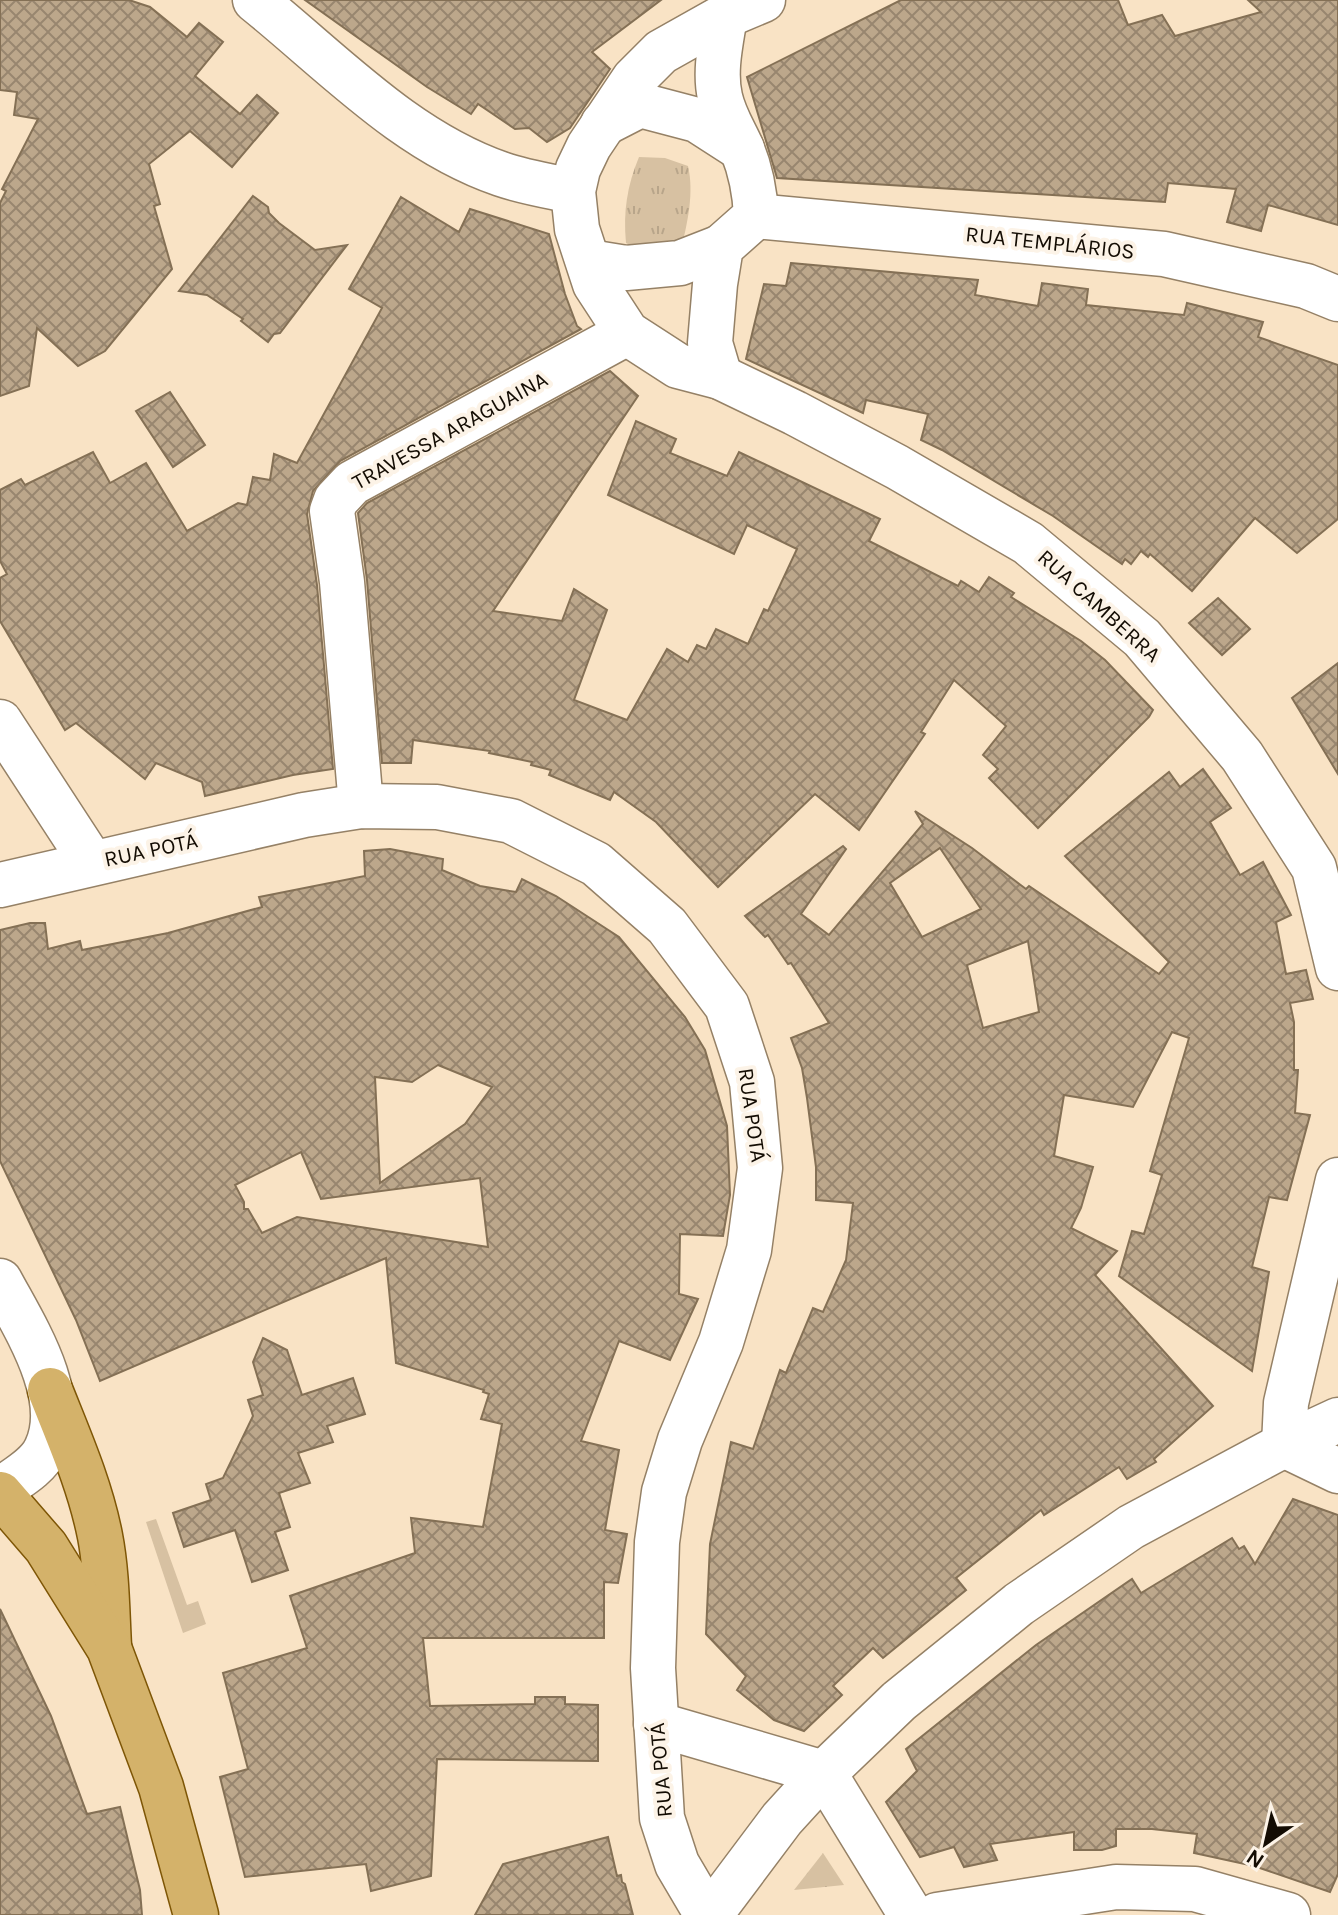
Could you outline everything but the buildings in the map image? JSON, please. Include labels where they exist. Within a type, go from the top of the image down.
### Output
[{"type":"main road","points":[[50,1390],[88,1489],[99,1533],[106,1572],[109,1648]]},
{"type":"main road","points":[[0,1492],[46,1547],[109,1648],[161,1787],[196,1915]]},
{"type":"street","points":[[255,0],[410,127],[500,174],[573,191]]},
{"type":"street","name":"RUA CAMBERRA","points":[[744,8],[661,52],[634,79],[603,124],[578,169],[573,191],[577,229],[595,284],[627,333],[678,366],[720,377],[897,467],[1028,543],[1142,638],[1326,862],[1338,968]]},
{"type":"street","name":"RUA CAMBERRA","points":[[744,8],[718,67],[719,93],[724,115],[742,149],[754,186],[756,216]]},
{"type":"street","points":[[603,124],[640,105],[697,120],[742,149]]},
{"type":"street","points":[[589,262],[626,268],[680,263],[721,247],[756,216]]},
{"type":"street","name":"RUA TEMPLÁRIOS","points":[[756,216],[1164,254],[1306,286],[1338,299]]},
{"type":"street","points":[[720,377],[710,343],[721,247]]},
{"type":"street","name":"TRAVESSA ARAGUAINA","points":[[361,806],[342,582],[332,511],[336,500],[352,483],[627,333]]},
{"type":"street","points":[[0,722],[92,863]]},
{"type":"street","name":"RUA POTÁ","points":[[0,885],[304,815],[361,806],[437,807],[511,821],[596,864],[667,926],[727,1006],[752,1082],[760,1168],[749,1250],[721,1342],[680,1440],[664,1492],[657,1558],[653,1668],[662,1818],[677,1864],[708,1915]]},
{"type":"street","points":[[1284,1445],[1286,1403],[1338,1180]]},
{"type":"street","points":[[0,1281],[37,1353],[50,1390],[53,1429],[46,1452],[0,1492]]},
{"type":"street","points":[[708,1915],[782,1819],[824,1773],[899,1701],[1019,1604],[1131,1527],[1284,1445],[1338,1420]]},
{"type":"street","points":[[1284,1445],[1338,1471]]},
{"type":"street","points":[[656,1724],[824,1773],[911,1915]]},
{"type":"street","points":[[937,1915],[1116,1887],[1195,1889],[1288,1915]]},
{"type":"green space","points":[[639,157],[665,158],[688,166],[690,196],[682,245],[636,248],[626,243],[627,199]]},
{"type":"green space","points":[[156,1519],[187,1605],[198,1601],[206,1624],[183,1633],[146,1522]]},
{"type":"green space","points":[[823,1853],[844,1885],[794,1890]]}]
